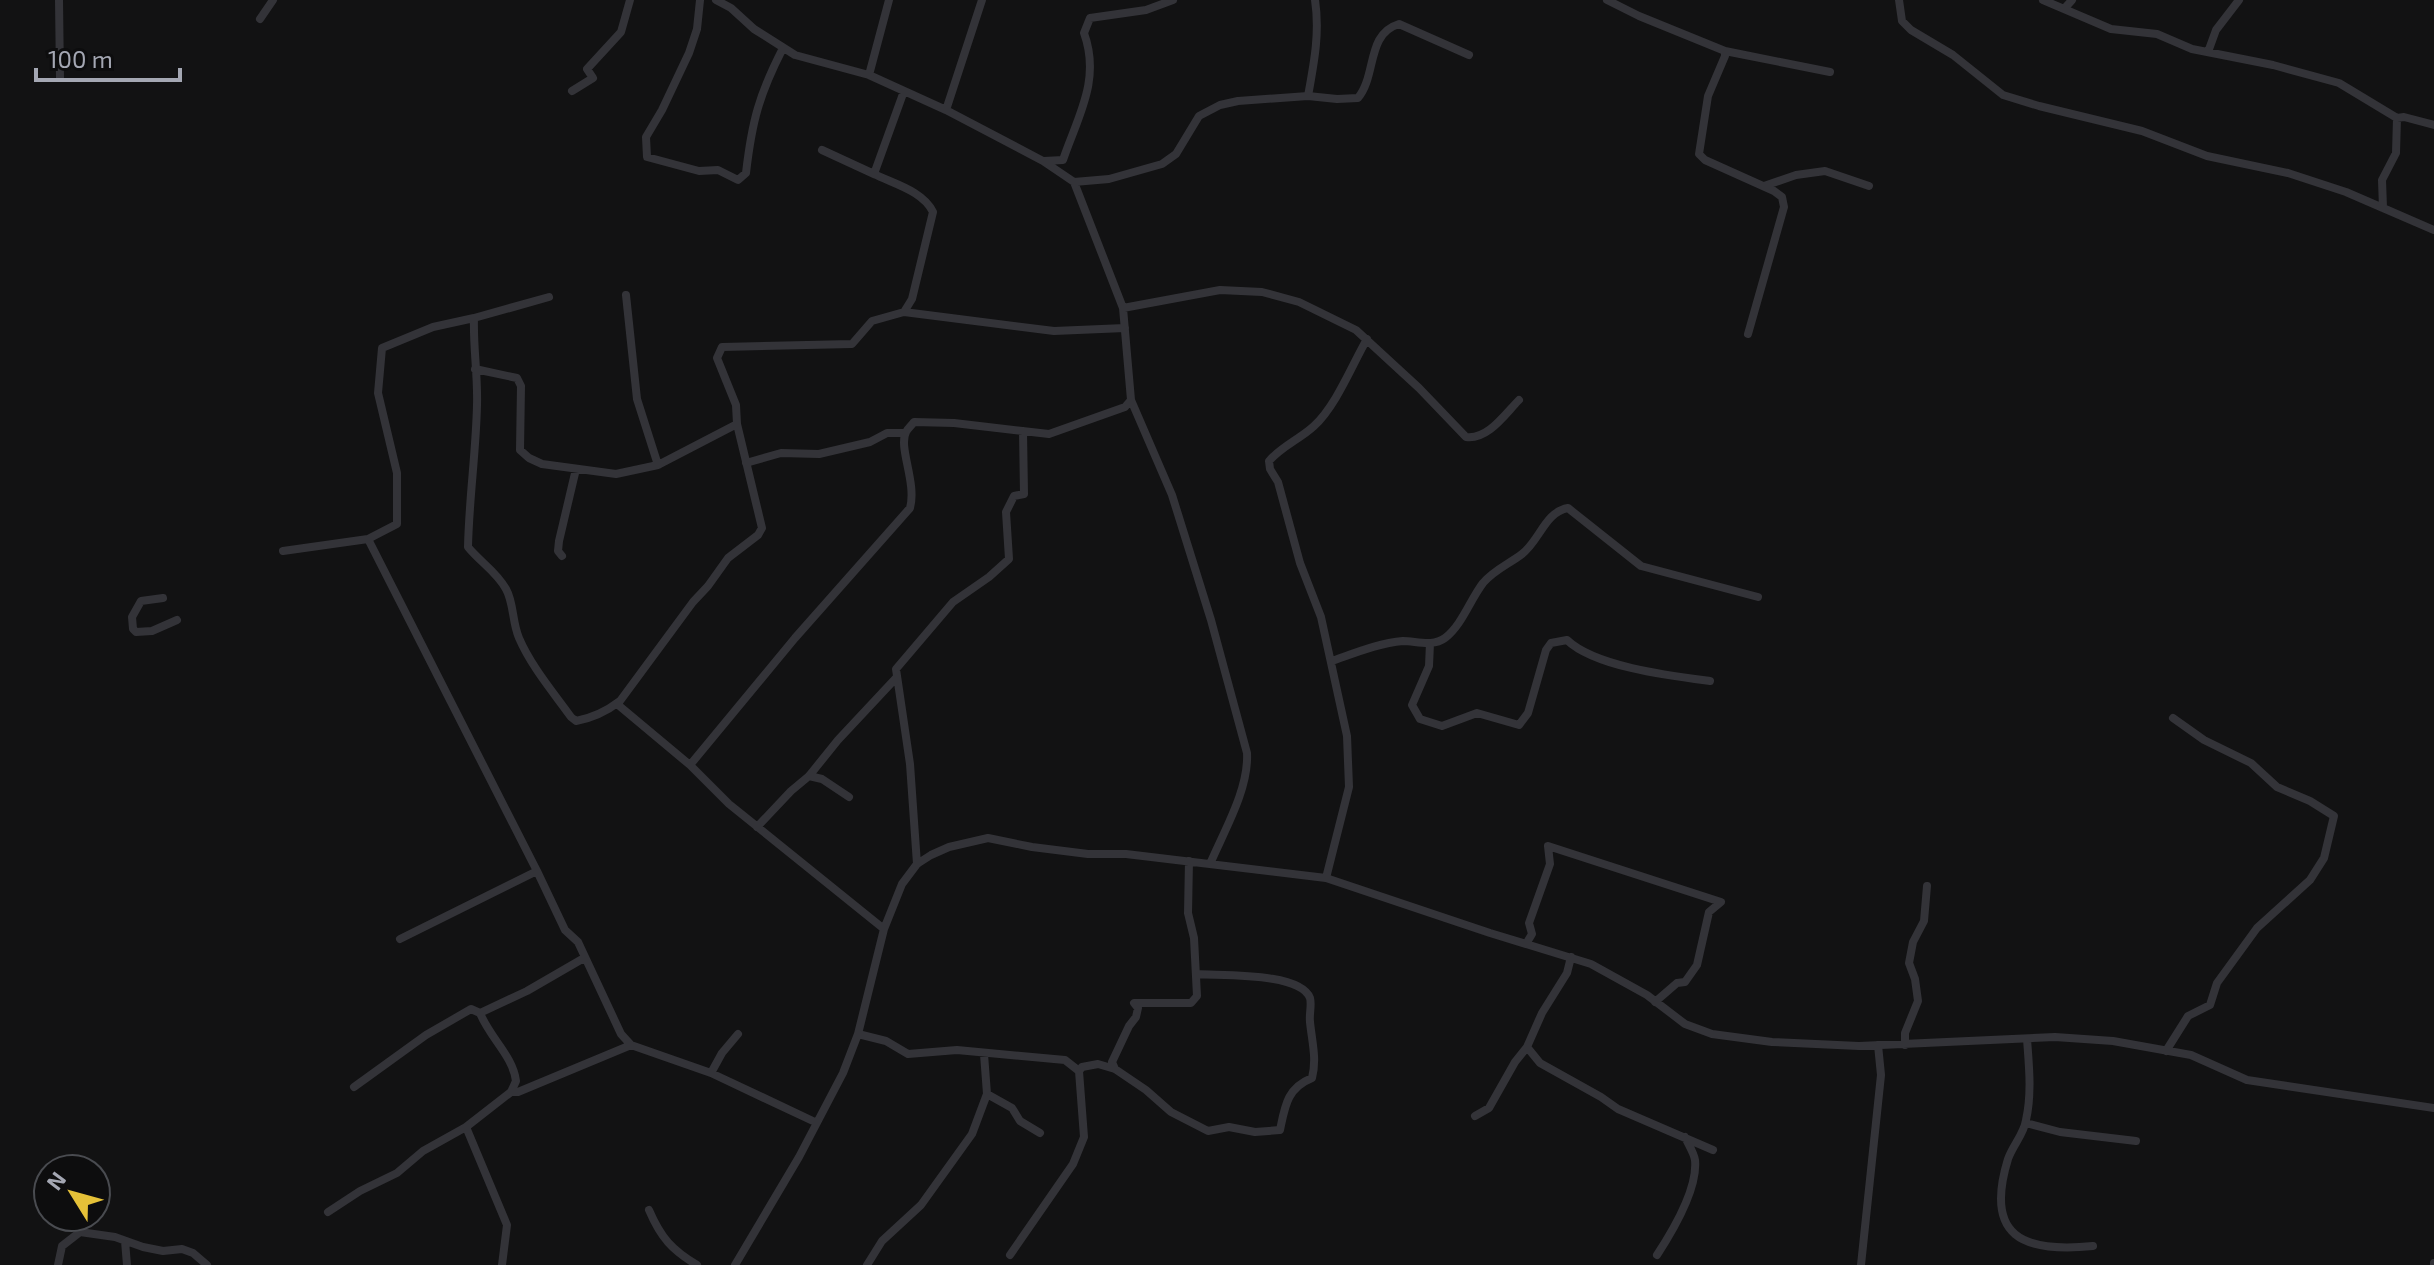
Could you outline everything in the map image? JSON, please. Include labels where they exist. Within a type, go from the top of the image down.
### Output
[{"type":"street","points":[[59,0],[60,78]]},
{"type":"street","points":[[260,19],[273,0]]},
{"type":"street","points":[[572,91],[593,78],[587,69],[621,32],[630,0]]},
{"type":"street","points":[[700,0],[697,29],[689,53],[646,137],[647,157],[699,171],[718,170],[738,180],[746,173],[758,102],[783,48]]},
{"type":"street","points":[[716,0],[733,4],[754,29],[795,55],[869,75],[946,110],[1043,161],[1074,182],[1123,308],[1131,400],[1172,495],[1211,620],[1247,753],[1248,768],[1244,783],[1210,864]]},
{"type":"street","points":[[869,75],[889,0]]},
{"type":"street","points":[[946,110],[982,0]]},
{"type":"street","points":[[1043,161],[1063,160],[1090,87],[1089,48],[1084,33],[1090,18],[1146,10],[1173,0]]},
{"type":"street","points":[[1308,96],[1317,44],[1315,0]]},
{"type":"street","points":[[1607,0],[1725,51],[1830,72]]},
{"type":"street","points":[[1899,0],[1902,21],[1911,30],[1953,55],[2003,95],[2142,131],[2207,156],[2288,173],[2346,192],[2434,230]]},
{"type":"street","points":[[2043,0],[2111,29],[2157,34],[2192,49],[2273,65],[2339,83],[2397,118],[2434,125]]},
{"type":"street","points":[[2064,9],[2072,0]]},
{"type":"street","points":[[2208,52],[2216,30],[2239,0]]},
{"type":"street","points":[[1074,182],[1109,179],[1162,164],[1176,154],[1199,116],[1211,108],[1238,101],[1308,96],[1358,98],[1365,89],[1379,37],[1389,27],[1399,24],[1469,55]]},
{"type":"street","points":[[1725,51],[1708,96],[1699,154],[1705,160],[1782,197],[1784,207],[1748,334]]},
{"type":"street","points":[[874,174],[904,91]]},
{"type":"street","points":[[2383,208],[2382,180],[2396,153],[2397,118]]},
{"type":"street","points":[[822,150],[928,202],[933,212],[912,299],[904,312]]},
{"type":"street","points":[[1764,186],[1796,175],[1825,171],[1869,186]]},
{"type":"street","points":[[1123,308],[1220,290],[1262,292],[1299,302],[1356,330],[1466,437],[1476,438],[1484,434],[1519,400]]},
{"type":"street","points":[[626,295],[637,399],[658,465]]},
{"type":"street","points":[[283,551],[368,539],[397,524],[397,473],[378,393],[382,348],[433,327],[549,297]]},
{"type":"street","points":[[474,318],[477,403],[468,547],[498,576],[508,592],[519,638],[576,721],[617,704],[728,558],[758,535],[762,528],[737,424],[736,405],[717,358],[722,347],[852,344],[872,321],[904,312],[1054,331],[1125,328]]},
{"type":"street","points":[[1326,878],[1349,787],[1347,736],[1321,617],[1300,563],[1278,482],[1269,461],[1316,425],[1367,339]]},
{"type":"street","points":[[475,369],[517,378],[521,386],[520,450],[542,464],[616,474],[658,465],[737,424]]},
{"type":"street","points":[[690,765],[795,638],[910,508],[912,484],[904,446],[905,433],[914,422],[933,421],[1049,434],[1125,407],[1131,400]]},
{"type":"street","points":[[917,864],[910,764],[896,669],[953,602],[1009,559],[1006,512],[1014,496],[1024,494],[1023,431]]},
{"type":"street","points":[[746,463],[781,453],[819,454],[870,442],[887,433],[905,433]]},
{"type":"street","points":[[562,556],[558,551],[559,541],[576,469]]},
{"type":"street","points":[[1332,661],[1403,641],[1430,643],[1444,640],[1484,582],[1502,565],[1523,553],[1560,509],[1568,508],[1641,566],[1758,597]]},
{"type":"street","points":[[368,539],[565,930],[578,942],[621,1034],[631,1045],[711,1073],[815,1122]]},
{"type":"street","points":[[163,598],[141,601],[132,617],[133,629],[136,632],[152,631],[177,620]]},
{"type":"street","points":[[1430,643],[1429,666],[1412,705],[1420,719],[1442,726],[1477,713],[1519,725],[1528,713],[1546,650],[1551,643],[1567,640],[1579,651],[1626,666],[1710,681]]},
{"type":"street","points":[[757,827],[809,776],[896,678]]},
{"type":"street","points":[[617,704],[690,765],[729,804],[884,929]]},
{"type":"street","points":[[2166,1051],[2188,1016],[2210,1005],[2217,983],[2257,928],[2310,880],[2324,858],[2334,816],[2310,801],[2277,787],[2251,763],[2204,740],[2173,718]]},
{"type":"street","points":[[809,776],[822,779],[849,797]]},
{"type":"street","points":[[735,1265],[799,1157],[843,1073],[858,1034],[884,929],[902,884],[917,864],[931,855],[949,847],[988,838],[1088,854],[1126,854],[1326,878],[1591,964],[1655,1002],[1685,1024],[1712,1034],[1772,1042],[1878,1045],[2055,1037],[2113,1041],[2191,1055],[2247,1080],[2434,1108]]},
{"type":"street","points":[[1526,944],[1532,934],[1529,923],[1550,864],[1548,846],[1721,902],[1709,912],[1697,965],[1685,982],[1677,983],[1655,1002]]},
{"type":"street","points":[[1115,1069],[1112,1062],[1136,1017],[1138,1008],[1134,1003],[1191,1003],[1197,996],[1188,913],[1189,861]]},
{"type":"street","points":[[400,939],[537,871]]},
{"type":"street","points":[[1905,1045],[1905,1033],[1918,1001],[1909,963],[1913,942],[1924,921],[1927,886]]},
{"type":"street","points":[[1475,1116],[1489,1108],[1527,1047],[1542,1013],[1567,973],[1571,957]]},
{"type":"street","points":[[480,1013],[527,991],[584,958]]},
{"type":"street","points":[[1079,1071],[1082,1067],[1098,1064],[1115,1069],[1171,1112],[1208,1131],[1229,1127],[1255,1132],[1280,1130],[1291,1092],[1299,1083],[1312,1078],[1315,1065],[1309,1017],[1311,1000],[1306,990],[1291,982],[1197,974]]},
{"type":"street","points":[[328,1212],[360,1191],[397,1173],[423,1151],[466,1127],[511,1092],[516,1075],[480,1013],[471,1009],[426,1035],[354,1087]]},
{"type":"street","points":[[711,1073],[738,1034]]},
{"type":"street","points":[[858,1034],[868,1034],[886,1041],[908,1054],[957,1050],[1065,1060],[1079,1071],[1084,1137],[1079,1151],[1010,1255]]},
{"type":"street","points":[[2027,1039],[2030,1090],[2026,1123],[2009,1157],[2001,1191],[2003,1212],[2012,1234],[2033,1245],[2093,1246]]},
{"type":"street","points":[[511,1092],[518,1092],[631,1045]]},
{"type":"street","points":[[1861,1265],[1881,1075],[1878,1045]]},
{"type":"street","points":[[1527,1047],[1540,1063],[1618,1109],[1713,1150]]},
{"type":"street","points":[[867,1265],[882,1241],[921,1205],[972,1134],[987,1094],[984,1054]]},
{"type":"street","points":[[987,1094],[1012,1108],[1020,1121],[1040,1133]]},
{"type":"street","points":[[2026,1123],[2060,1132],[2136,1141]]},
{"type":"street","points":[[466,1127],[507,1225],[502,1265]]},
{"type":"street","points":[[1657,1255],[1674,1230],[1693,1181],[1695,1159],[1684,1136]]},
{"type":"street","points":[[649,1210],[655,1225],[675,1251],[697,1265]]},
{"type":"street","points":[[58,1265],[62,1246],[80,1232],[115,1237],[163,1251],[182,1249],[193,1253],[207,1265]]},
{"type":"street","points":[[125,1241],[127,1265]]}]
